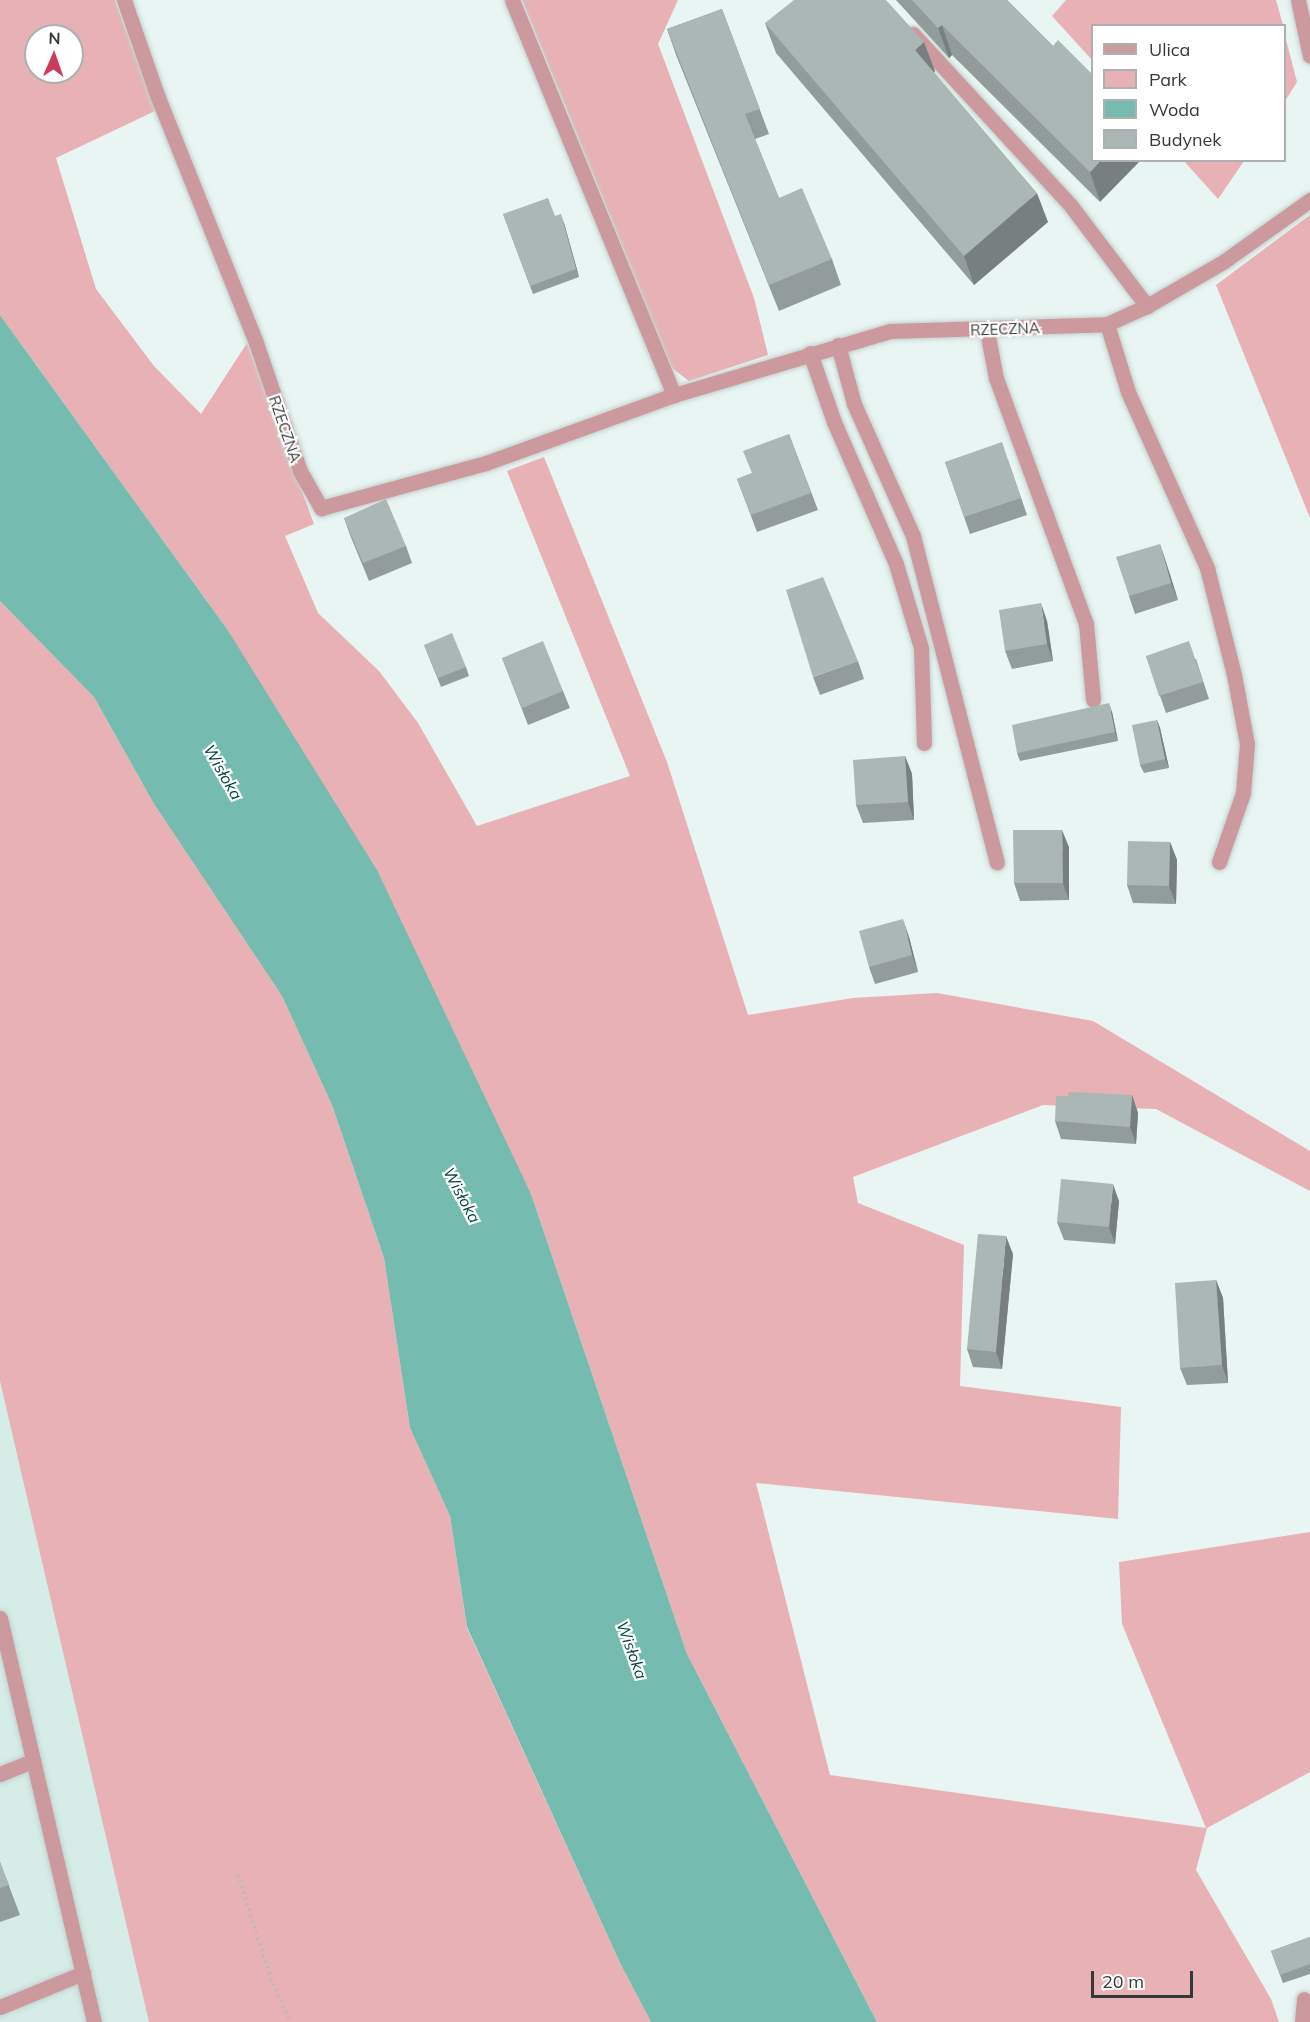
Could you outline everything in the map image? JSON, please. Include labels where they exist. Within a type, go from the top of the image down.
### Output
[{"type":"street","name":"RZECZNA","points":[[124,0],[157,95],[256,343],[300,471],[321,508],[486,463],[674,395],[890,331],[987,331],[1107,324],[1148,306],[1223,262],[1310,200]]},
{"type":"street","points":[[513,0],[674,395]]},
{"type":"street","points":[[1298,0],[1310,56]]},
{"type":"street","points":[[901,21],[1071,206],[1148,306]]},
{"type":"street","points":[[1107,324],[1128,392],[1207,568],[1234,675],[1246,754],[1243,793],[1219,862]]},
{"type":"street","points":[[987,331],[996,378],[1086,624],[1093,700]]},
{"type":"street","points":[[838,345],[854,404],[913,536],[997,862]]},
{"type":"street","points":[[810,353],[834,422],[896,564],[921,648],[924,743]]},
{"type":"street","points":[[0,1618],[3,1649],[33,1761],[94,2022]]},
{"type":"street","points":[[0,1774],[33,1761]]},
{"type":"street","points":[[0,2007],[83,1973]]},
{"type":"street","points":[[1302,2022],[1304,1999]]},
{"type":"path","points":[[238,1875],[268,1973],[290,2022]]},
{"type":"shaded area","points":[[0,1365],[151,2022],[0,2022]]},
{"type":"green space","points":[[0,0],[115,0],[155,111],[56,158],[96,289],[154,366],[201,414],[247,343],[314,524],[285,536],[318,613],[379,671],[418,723],[477,826],[630,776],[507,471],[544,457],[667,762],[748,1015],[853,998],[937,993],[1093,1021],[1310,1151],[1310,1191],[1156,1109],[1043,1105],[853,1177],[858,1203],[964,1245],[960,1386],[1121,1407],[1118,1519],[756,1483],[830,1775],[1206,1828],[1122,1624],[1119,1562],[1310,1532],[1310,1772],[1207,1828],[1196,1870],[1271,1999],[1279,2022],[877,2022],[687,1654],[531,1194],[227,629],[0,315]]},
{"type":"green space","points":[[522,0],[678,0],[658,44],[754,298],[768,355],[689,381],[672,368]]},
{"type":"green space","points":[[1066,0],[1276,0],[1283,24],[1091,24],[1091,59],[1052,16]]},
{"type":"green space","points":[[1286,40],[1297,82],[1286,99]]},
{"type":"green space","points":[[1185,162],[1243,162],[1218,199]]},
{"type":"green space","points":[[1310,215],[1310,518],[1216,285]]},
{"type":"green space","points":[[0,601],[94,697],[154,804],[282,996],[332,1105],[384,1258],[410,1428],[450,1516],[467,1628],[621,1965],[651,2022],[149,2022],[0,1381]]},
{"type":"water","name":"Wisłoka","points":[[0,315],[227,629],[377,870],[531,1194],[687,1654],[877,2022],[651,2022],[621,1965],[467,1627],[450,1516],[410,1428],[384,1258],[332,1105],[282,996],[154,804],[94,697],[0,601]]},
{"type":"building","points":[[794,0],[886,0],[924,42],[915,50],[1037,193],[964,256],[765,23]]},
{"type":"building","points":[[912,0],[1007,0],[1053,46],[1058,40],[1091,73],[1091,162],[1099,162],[1090,172],[942,25],[938,28]]},
{"type":"building","points":[[722,9],[760,109],[745,114],[779,198],[802,188],[832,259],[769,285],[667,29]]},
{"type":"building","points":[[548,198],[555,216],[561,214],[576,269],[530,286],[503,214]]},
{"type":"building","points":[[789,434],[811,493],[751,515],[737,479],[752,473],[743,451]]},
{"type":"building","points":[[1002,442],[1021,498],[964,517],[945,462]]},
{"type":"building","points":[[386,499],[406,546],[363,563],[344,518]]},
{"type":"building","points":[[1160,544],[1171,583],[1129,596],[1116,557]]},
{"type":"building","points":[[823,577],[858,661],[813,677],[786,590]]},
{"type":"building","points":[[1041,603],[1047,644],[1005,651],[999,610]]},
{"type":"building","points":[[452,633],[466,667],[438,678],[424,645]]},
{"type":"building","points":[[543,641],[563,691],[522,708],[502,658]]},
{"type":"building","points":[[1189,641],[1203,682],[1159,696],[1146,656]]},
{"type":"building","points":[[1109,703],[1115,732],[1017,753],[1012,725]]},
{"type":"building","points":[[1157,720],[1165,759],[1140,765],[1132,725]]},
{"type":"building","points":[[905,756],[908,802],[856,805],[853,760]]},
{"type":"building","points":[[1013,830],[1062,830],[1063,883],[1014,883]]},
{"type":"building","points":[[1128,841],[1170,842],[1169,886],[1127,885]]},
{"type":"building","points":[[903,919],[912,955],[869,967],[859,931]]},
{"type":"building","points":[[1069,1092],[1132,1095],[1130,1127],[1055,1121],[1056,1096],[1068,1096]]},
{"type":"building","points":[[1061,1179],[1113,1184],[1109,1227],[1057,1222]]},
{"type":"building","points":[[978,1234],[1006,1236],[996,1352],[967,1349]]},
{"type":"building","points":[[1216,1280],[1222,1365],[1180,1368],[1175,1283]]},
{"type":"building","points":[[0,1862],[9,1885],[0,1888]]},
{"type":"building","points":[[1310,1937],[1310,1964],[1280,1975],[1271,1951]]}]
